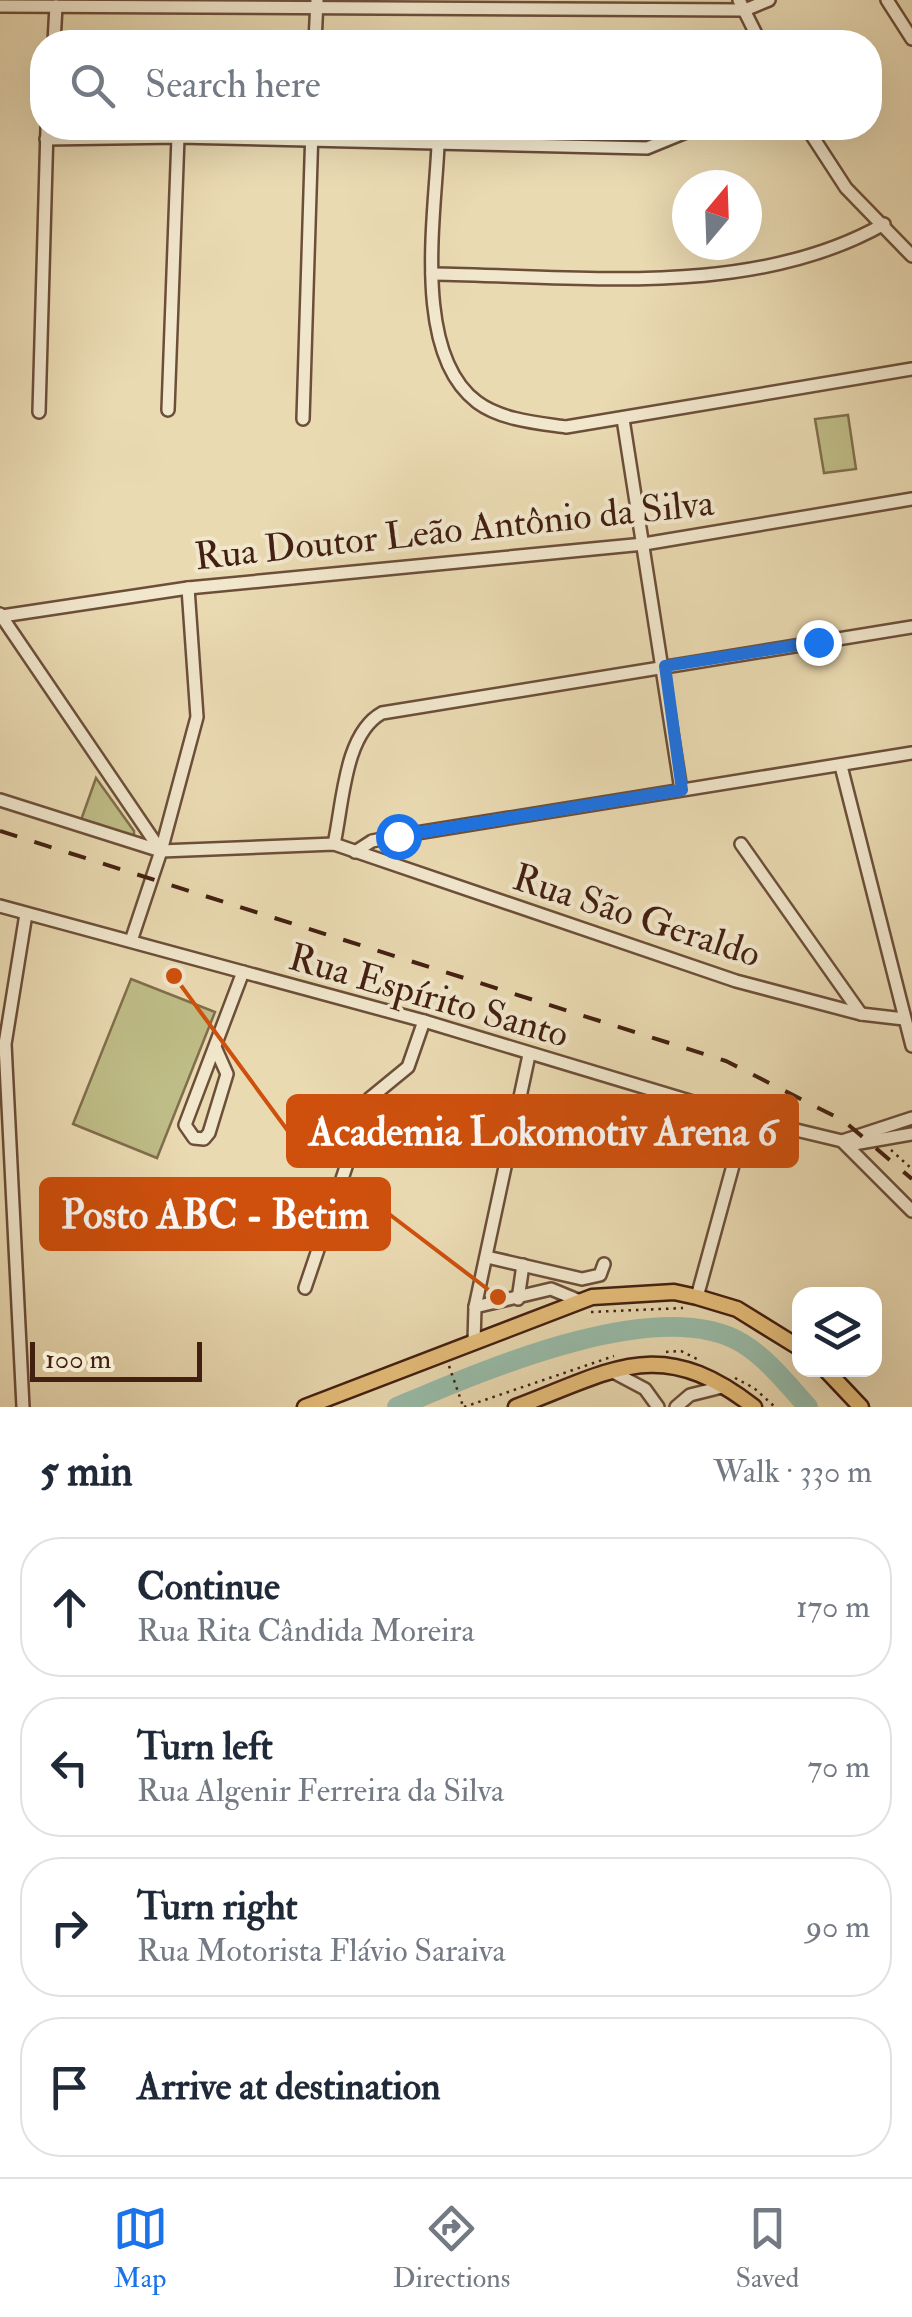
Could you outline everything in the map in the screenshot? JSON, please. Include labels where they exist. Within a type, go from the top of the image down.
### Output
[{"type":"main road","points":[[305,1407],[474,1342],[579,1307],[639,1292],[736,1309],[792,1343]]},
{"type":"main road","points":[[516,1407],[610,1371],[656,1362],[686,1367],[727,1386],[754,1407]]},
{"type":"main road","points":[[833,1377],[861,1407]]},
{"type":"street","points":[[0,6],[742,5],[769,0]]},
{"type":"street","points":[[887,0],[912,39]]},
{"type":"street","points":[[315,30],[316,5]]},
{"type":"street","points":[[742,5],[754,30]]},
{"type":"street","points":[[55,30],[56,6]]},
{"type":"street","points":[[40,412],[47,140]]},
{"type":"street","points":[[168,410],[178,140]]},
{"type":"street","points":[[304,419],[312,140]]},
{"type":"street","points":[[381,140],[438,145],[647,148],[667,140]]},
{"type":"street","points":[[815,140],[846,188],[912,256]]},
{"type":"street","points":[[438,145],[434,313],[449,366],[477,402],[526,422],[566,427],[912,369]]},
{"type":"street","points":[[432,274],[682,277],[840,249],[884,224]]},
{"type":"street","points":[[622,419],[665,666],[682,790]]},
{"type":"street","name":"Rua Doutor Leão Antônio da Silva","points":[[1,615],[188,588],[644,544],[912,499]]},
{"type":"street","points":[[131,941],[161,851],[197,717],[188,588]]},
{"type":"street","points":[[1,615],[161,851]]},
{"type":"street","points":[[0,800],[161,851],[334,844],[355,747],[364,723],[382,713],[912,627]]},
{"type":"street","points":[[355,852],[372,841],[398,836],[912,754]]},
{"type":"street","points":[[841,766],[912,1046]]},
{"type":"street","name":"Rua São Geraldo","points":[[334,844],[736,981],[861,1014],[904,1019]]},
{"type":"street","points":[[741,844],[861,1014]]},
{"type":"street","name":"Rua Espírito Santo","points":[[0,906],[845,1143]]},
{"type":"street","points":[[23,1407],[4,1102],[7,1006],[26,914]]},
{"type":"street","points":[[214,1047],[227,1074],[209,1134],[204,1139],[194,1138],[186,1125],[214,1047],[243,972]]},
{"type":"street","points":[[305,1288],[369,1099],[408,1067],[424,1022]]},
{"type":"street","points":[[474,1342],[475,1307],[529,1055]]},
{"type":"street","points":[[692,1302],[746,1118]]},
{"type":"street","points":[[845,1143],[912,1118]]},
{"type":"street","points":[[845,1143],[912,1134]]},
{"type":"street","points":[[845,1143],[912,1211]]},
{"type":"street","points":[[487,1257],[582,1279],[600,1275],[604,1264]]},
{"type":"street","points":[[518,1299],[523,1265]]},
{"type":"street","points":[[475,1307],[552,1289],[579,1307]]},
{"type":"street","points":[[610,1371],[644,1389],[658,1407]]},
{"type":"street","points":[[676,1407],[690,1395],[727,1386]]},
{"type":"path","points":[[880,1139],[912,1169]]},
{"type":"path","points":[[579,1307],[692,1302]]},
{"type":"path","points":[[453,1376],[463,1407]]},
{"type":"shaded area","points":[[848,415],[856,469],[824,473],[815,419]]},
{"type":"shaded area","points":[[96,778],[134,831],[134,836],[81,820]]},
{"type":"shaded area","points":[[131,979],[215,1012],[157,1158],[73,1124]]},
{"type":"waterway","points":[[397,1407],[474,1375],[569,1343],[664,1327],[706,1330],[742,1343],[769,1364],[808,1407]]},
{"type":"railway","points":[[0,831],[726,1061],[844,1121],[912,1179]]},
{"type":"place","name":"Academia Lokomotiv Arena 6","points":[[174,976]]},
{"type":"place","name":"Posto ABC - Betim","points":[[498,1297]]},
{"type":"route","points":[[398,836],[682,790],[665,666],[818,642]]}]
